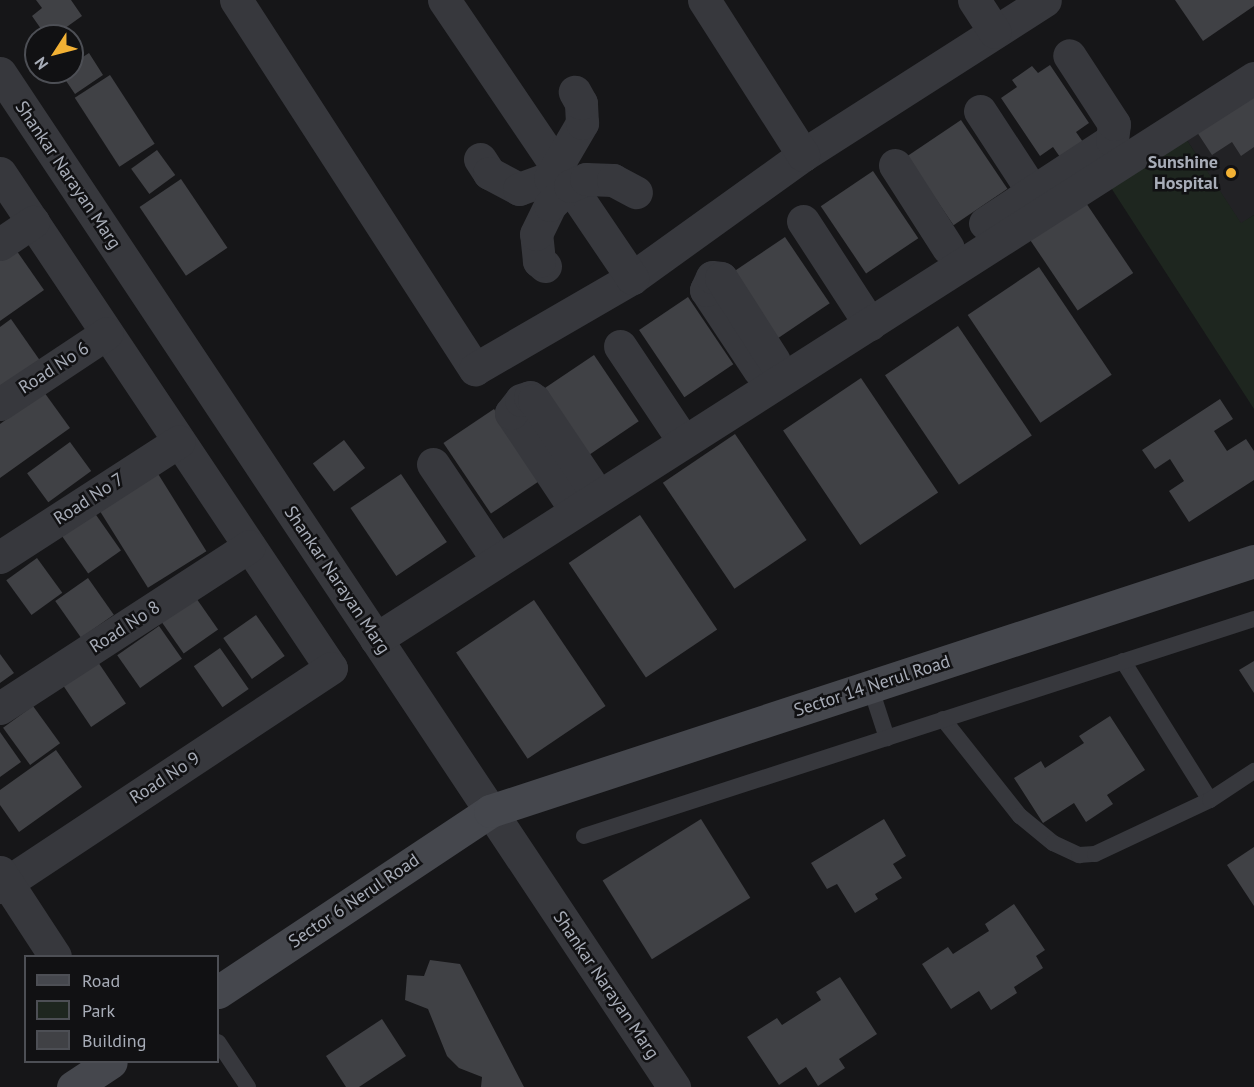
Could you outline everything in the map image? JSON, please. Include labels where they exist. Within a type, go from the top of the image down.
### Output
[{"type":"street","points":[[236,0],[475,369],[632,278],[803,155],[1045,0]]},
{"type":"street","points":[[444,0],[632,278]]},
{"type":"street","points":[[704,0],[803,155]]},
{"type":"street","points":[[974,0],[995,32]]},
{"type":"street","points":[[398,607],[578,489],[679,435],[767,366],[864,315],[948,248],[1112,140],[1114,124],[1069,55]]},
{"type":"street","name":"Shankar Narayan Marg","points":[[0,73],[674,1087]]},
{"type":"street","points":[[376,639],[679,435],[864,315],[1254,78]]},
{"type":"street","points":[[545,266],[539,261],[536,234],[564,177],[582,123],[581,103],[575,92]]},
{"type":"street","points":[[980,111],[1033,192]]},
{"type":"street","points":[[480,159],[489,173],[519,189],[550,178],[564,177],[613,180],[636,192]]},
{"type":"street","points":[[894,165],[948,248]]},
{"type":"street","points":[[0,172],[249,546]]},
{"type":"street","points":[[804,221],[864,315]]},
{"type":"street","points":[[0,244],[33,222]]},
{"type":"street","name":"Road No 6","points":[[0,404],[107,333]]},
{"type":"street","points":[[620,346],[679,435]]},
{"type":"street","name":"Road No 7","points":[[0,557],[179,441]]},
{"type":"street","points":[[434,464],[489,548]]},
{"type":"street","name":"Road No 9","points":[[2,881],[331,669],[249,546]]},
{"type":"street","name":"Road No 8","points":[[0,708],[249,546]]},
{"type":"street","name":"Sector 14 Nerul Road","points":[[490,811],[1254,561]]},
{"type":"street","name":"Sector 6 Nerul Road","points":[[219,991],[490,811]]},
{"type":"street","points":[[2,881],[54,955]]},
{"type":"street","points":[[73,1087],[109,1063]]},
{"type":"lane","points":[[584,836],[1254,619]]},
{"type":"lane","points":[[1123,661],[1210,800]]},
{"type":"lane","points":[[870,686],[887,738]]},
{"type":"lane","points":[[943,719],[1020,816],[1053,843],[1079,855],[1095,854],[1210,800],[1254,771]]},
{"type":"lane","points":[[219,1044],[248,1087]]},
{"type":"shaded area","name":"Sunshine Hospital","points":[[1254,83],[1254,215],[1241,224],[1181,131]]},
{"type":"green space","points":[[1181,131],[1241,223],[1254,215],[1254,409],[1106,180]]},
{"type":"building","points":[[36,0],[71,0],[82,16],[71,24],[38,24],[32,16],[42,8]]},
{"type":"building","points":[[1175,0],[1254,0],[1254,6],[1203,41]]},
{"type":"building","points":[[89,53],[103,75],[75,94],[68,84],[84,84],[84,56]]},
{"type":"building","points":[[1050,65],[1089,123],[1076,132],[1083,142],[1060,157],[1053,147],[1040,156],[1001,98],[1017,87],[1012,80],[1032,66],[1038,73]]},
{"type":"building","points":[[110,75],[155,144],[119,167],[75,98]]},
{"type":"building","points":[[1254,90],[1254,147],[1241,156],[1232,142],[1212,155],[1195,129]]},
{"type":"building","points":[[961,120],[1007,189],[954,225],[907,156]]},
{"type":"building","points":[[157,150],[175,175],[149,194],[131,169]]},
{"type":"building","points":[[873,171],[918,238],[866,273],[821,206]]},
{"type":"building","points":[[181,179],[227,248],[186,276],[140,207]]},
{"type":"building","points":[[1084,200],[1133,273],[1078,310],[1028,237]]},
{"type":"building","points":[[785,237],[830,303],[778,339],[733,272]]},
{"type":"building","points":[[14,247],[44,290],[0,321],[0,257]]},
{"type":"building","points":[[1039,267],[1112,375],[1040,423],[968,315]]},
{"type":"building","points":[[688,297],[733,364],[684,397],[639,330]]},
{"type":"building","points":[[11,319],[41,362],[0,391],[0,327]]},
{"type":"building","points":[[958,326],[1032,435],[959,485],[885,375]]},
{"type":"building","points":[[594,355],[639,421],[588,455],[543,389]]},
{"type":"building","points":[[861,378],[938,492],[860,545],[783,431]]},
{"type":"building","points":[[44,392],[70,428],[0,478],[0,424]]},
{"type":"building","points":[[1220,399],[1233,419],[1214,431],[1227,451],[1246,439],[1254,451],[1254,480],[1189,522],[1169,491],[1184,481],[1170,459],[1155,469],[1142,450]]},
{"type":"building","points":[[494,409],[542,479],[491,514],[443,443]]},
{"type":"building","points":[[735,434],[807,540],[734,589],[663,483]]},
{"type":"building","points":[[344,440],[365,468],[334,491],[313,463]]},
{"type":"building","points":[[70,442],[91,471],[48,502],[27,473]]},
{"type":"building","points":[[155,469],[206,551],[148,588],[96,506]]},
{"type":"building","points":[[401,474],[447,542],[396,576],[350,508]]},
{"type":"building","points":[[94,512],[121,551],[88,573],[61,535]]},
{"type":"building","points":[[640,515],[717,629],[646,677],[569,563]]},
{"type":"building","points":[[37,558],[62,593],[32,615],[6,580]]},
{"type":"building","points":[[88,578],[114,615],[81,638],[55,601]]},
{"type":"building","points":[[194,595],[218,629],[184,653],[160,619]]},
{"type":"building","points":[[534,600],[606,706],[528,759],[456,653]]},
{"type":"building","points":[[256,615],[285,656],[252,679],[223,638]]},
{"type":"building","points":[[159,626],[182,659],[140,688],[117,655]]},
{"type":"building","points":[[220,648],[249,689],[222,707],[194,666]]},
{"type":"building","points":[[0,654],[14,673],[0,683]]},
{"type":"building","points":[[1254,661],[1254,693],[1239,670]]},
{"type":"building","points":[[98,662],[126,703],[91,727],[63,685]]},
{"type":"building","points":[[33,706],[60,743],[30,765],[3,728]]},
{"type":"building","points":[[1110,716],[1145,770],[1107,795],[1113,804],[1086,822],[1074,803],[1043,823],[1014,778],[1041,761],[1045,768],[1084,743],[1079,736]]},
{"type":"building","points":[[0,732],[21,762],[0,777]]},
{"type":"building","points":[[56,750],[82,787],[19,832],[0,805],[0,790]]},
{"type":"building","points":[[701,819],[750,898],[652,959],[603,880]]},
{"type":"building","points":[[884,819],[906,856],[893,864],[902,878],[875,894],[878,899],[855,913],[837,884],[827,889],[811,863]]},
{"type":"building","points":[[1254,847],[1254,906],[1227,865]]},
{"type":"building","points":[[1014,904],[1045,950],[1036,956],[1043,968],[1014,987],[1017,993],[991,1010],[979,991],[951,1009],[922,964],[948,947],[953,954],[989,931],[985,924]]},
{"type":"building","points":[[430,960],[460,964],[524,1087],[481,1087],[482,1077],[459,1068],[447,1056],[428,1009],[405,1000],[407,975],[424,976]]},
{"type":"building","points":[[840,977],[877,1034],[839,1059],[845,1068],[818,1086],[806,1067],[779,1085],[747,1037],[777,1018],[782,1025],[821,1000],[816,992]]},
{"type":"building","points":[[382,1019],[406,1056],[359,1087],[346,1087],[326,1056]]},
{"type":"place","name":"Sunshine Hospital","points":[[1231,173]]}]
